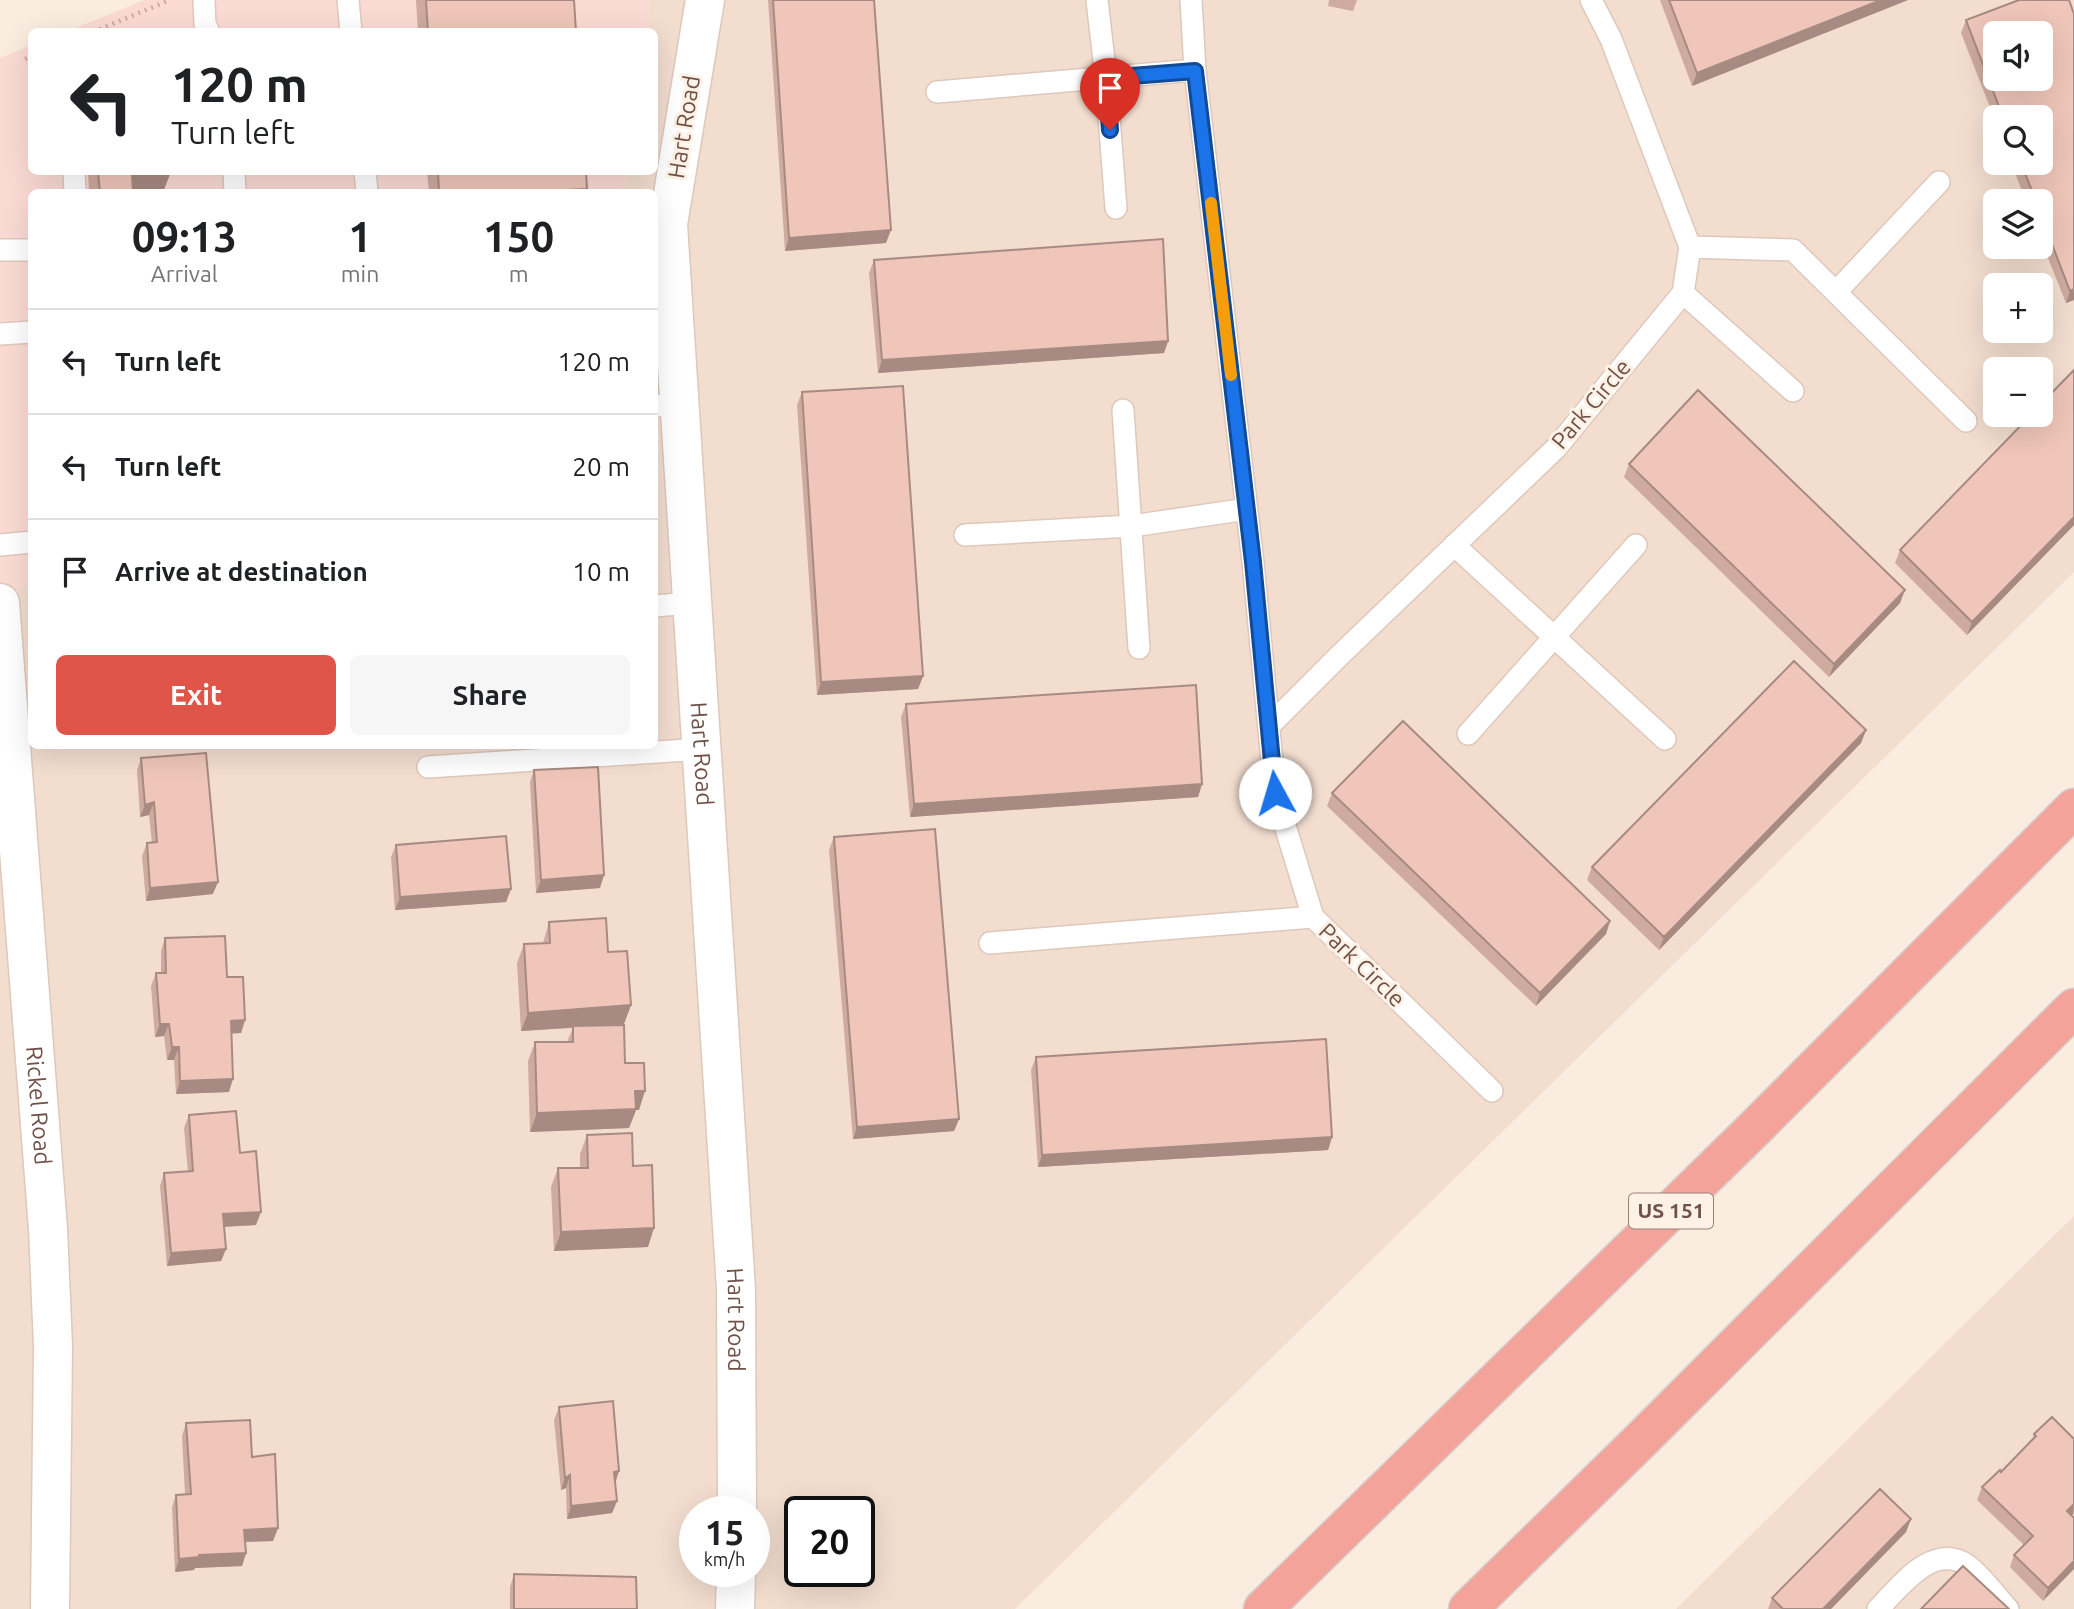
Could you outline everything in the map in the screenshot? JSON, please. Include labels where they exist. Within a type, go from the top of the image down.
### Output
[{"type":"highway","name":"US 151","points":[[1264,1609],[1752,1131],[2074,808]]},
{"type":"highway","points":[[1468,1609],[2074,1008]]},
{"type":"street","name":"Hart Road","points":[[705,0],[668,224],[662,245],[667,405],[692,603],[736,1289],[737,1496]]},
{"type":"street","name":"Rickel Road","points":[[0,617],[48,1229],[53,1346],[50,1609]]},
{"type":"street","points":[[735,1609],[736,1587]]},
{"type":"lane","points":[[204,0],[204,28]]},
{"type":"lane","points":[[348,0],[351,28]]},
{"type":"lane","points":[[1097,0],[1116,208]]},
{"type":"lane","name":"Park Circle","points":[[1191,0],[1195,71],[1247,509],[1275,793],[1313,917],[1492,1091]]},
{"type":"lane","points":[[1591,0],[1611,39],[1690,247],[1683,293],[1793,391]]},
{"type":"lane","points":[[937,92],[1195,71]]},
{"type":"lane","points":[[1836,292],[1939,182]]},
{"type":"lane","points":[[1690,247],[1793,250],[1966,421]]},
{"type":"lane","points":[[0,250],[28,250]]},
{"type":"lane","name":"Park Circle","points":[[1269,726],[1556,448],[1683,293]]},
{"type":"lane","points":[[0,334],[28,332]]},
{"type":"lane","points":[[1123,410],[1139,648]]},
{"type":"lane","points":[[965,535],[1132,526],[1247,509]]},
{"type":"lane","points":[[0,545],[28,542]]},
{"type":"lane","points":[[1454,545],[1665,739]]},
{"type":"lane","points":[[1468,734],[1636,545]]},
{"type":"lane","points":[[658,606],[692,603]]},
{"type":"lane","points":[[428,767],[702,750]]},
{"type":"lane","points":[[990,943],[1313,917]]},
{"type":"lane","points":[[1878,1609],[1920,1568],[1937,1559],[1953,1558],[1968,1566],[2008,1609]]},
{"type":"path","points":[[103,28],[170,0]]},
{"type":"shaded area","points":[[144,0],[649,0],[648,28],[76,28]]},
{"type":"shaded area","points":[[649,0],[2074,0],[2074,572],[1015,1609],[0,1609],[0,590],[28,586],[28,749],[658,749],[658,189],[624,189],[627,175],[658,175],[658,28],[648,28]]},
{"type":"shaded area","points":[[28,46],[28,175],[627,175],[624,189],[28,189],[28,586],[0,590],[0,58]]},
{"type":"shaded area","points":[[2074,1216],[2074,1609],[1676,1609]]},
{"type":"building","points":[[426,0],[574,0],[576,28],[428,28]]},
{"type":"building","points":[[773,0],[874,0],[891,230],[789,238]]},
{"type":"building","points":[[1669,0],[1881,0],[1697,73]]},
{"type":"building","points":[[2019,0],[2069,0],[2074,14],[2074,289],[2070,291],[2053,247],[2053,189],[2031,189],[2026,175],[2053,175],[2053,105],[1998,105],[1993,91],[2053,91],[2053,21],[1983,21],[1983,65],[1966,20]]},
{"type":"building","points":[[98,175],[132,175],[133,189],[100,189]]},
{"type":"building","points":[[438,175],[586,175],[587,189],[439,189]]},
{"type":"building","points":[[1163,239],[1168,341],[882,360],[874,260]]},
{"type":"building","points":[[2074,370],[2074,517],[1972,622],[1900,550],[2019,427],[2053,427],[2053,392]]},
{"type":"building","points":[[903,386],[923,676],[821,682],[802,392]]},
{"type":"building","points":[[1698,390],[1905,590],[1834,664],[1629,464]]},
{"type":"building","points":[[1794,661],[1866,730],[1664,937],[1592,867]]},
{"type":"building","points":[[1196,685],[1202,784],[914,804],[906,704]]},
{"type":"building","points":[[1403,721],[1610,921],[1540,993],[1332,793]]},
{"type":"building","points":[[206,753],[218,882],[150,888],[147,843],[157,842],[154,802],[145,805],[141,758]]},
{"type":"building","points":[[598,767],[604,875],[541,880],[534,770]]},
{"type":"building","points":[[935,829],[959,1119],[857,1127],[834,837]]},
{"type":"building","points":[[506,836],[511,889],[400,897],[396,845]]},
{"type":"building","points":[[606,918],[608,952],[627,951],[631,1005],[528,1013],[524,944],[550,943],[549,922]]},
{"type":"building","points":[[225,936],[227,977],[243,977],[245,1020],[231,1021],[233,1079],[180,1081],[179,1047],[172,1047],[169,1024],[160,1024],[156,973],[166,973],[165,938]]},
{"type":"building","points":[[624,1025],[625,1063],[644,1063],[645,1091],[635,1091],[636,1109],[537,1113],[535,1042],[573,1042],[573,1026]]},
{"type":"building","points":[[1326,1039],[1332,1137],[1042,1155],[1036,1057]]},
{"type":"building","points":[[236,1111],[240,1153],[256,1151],[261,1212],[223,1214],[226,1249],[171,1253],[164,1173],[193,1171],[189,1115]]},
{"type":"building","points":[[632,1133],[633,1166],[652,1165],[654,1228],[561,1232],[558,1168],[588,1168],[587,1135]]},
{"type":"building","points":[[613,1401],[619,1471],[614,1472],[617,1501],[571,1506],[570,1475],[565,1478],[559,1407]]},
{"type":"building","points":[[2052,1417],[2074,1439],[2074,1504],[2067,1511],[2074,1518],[2074,1561],[2048,1588],[2014,1555],[2033,1536],[1982,1487],[2000,1470],[2001,1472]]},
{"type":"building","points":[[250,1420],[252,1457],[275,1454],[278,1528],[244,1530],[246,1553],[199,1555],[179,1559],[176,1495],[191,1494],[186,1423]]},
{"type":"building","points":[[1880,1489],[1911,1519],[1823,1609],[1783,1609],[1772,1598]]},
{"type":"building","points":[[1963,1566],[2009,1609],[1921,1609]]},
{"type":"building","points":[[514,1574],[636,1577],[637,1609],[514,1609]]},
{"type":"slow traffic","points":[[1211,203],[1231,375]]},
{"type":"route","points":[[1110,130],[1106,78],[1195,71],[1253,562],[1275,793]]}]
